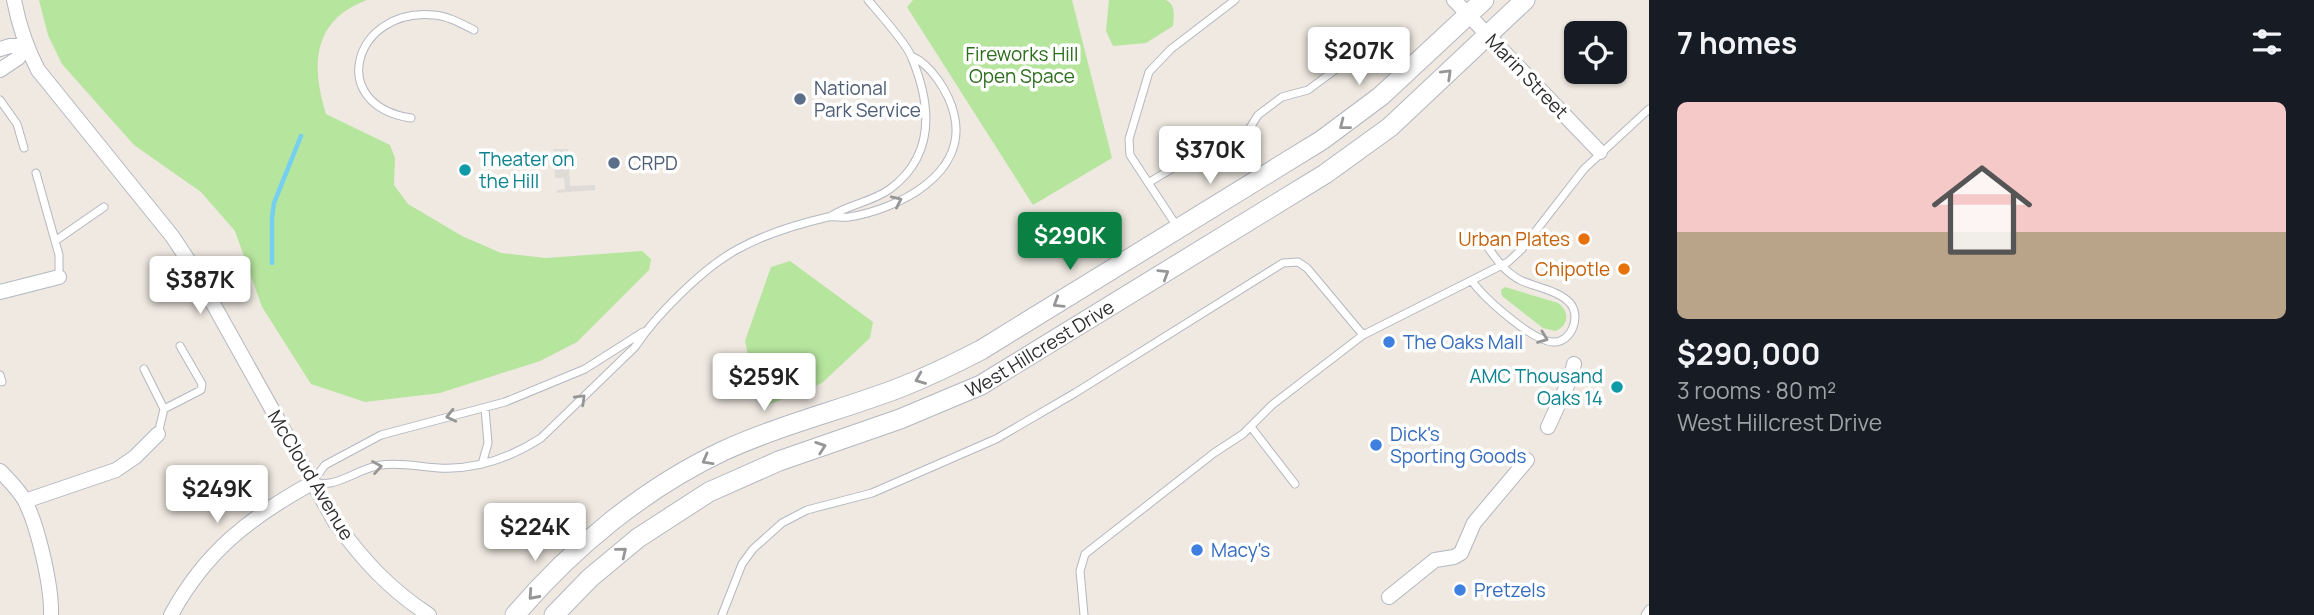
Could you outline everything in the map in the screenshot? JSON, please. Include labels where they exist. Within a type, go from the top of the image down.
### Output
[{"type":"main road","name":"West Hillcrest Drive","points":[[516,615],[558,568],[616,518],[654,490],[722,452],[942,370],[1010,332],[1335,132],[1381,96],[1484,0]]},
{"type":"main road","name":"West Hillcrest Drive","points":[[554,615],[590,578],[638,538],[709,492],[779,461],[900,419],[981,385],[1325,174],[1390,127],[1525,0]]},
{"type":"street","name":"McCloud Avenue","points":[[14,0],[18,24],[38,70],[57,97],[172,236],[192,266],[312,483],[359,554],[393,590],[429,615]]},
{"type":"street","name":"Marin Street","points":[[1454,0],[1600,152]]},
{"type":"street","points":[[0,49],[26,46]]},
{"type":"street","points":[[0,69],[18,58],[26,46]]},
{"type":"street","points":[[0,292],[60,276]]},
{"type":"street","points":[[1548,427],[1571,377],[1574,363]]},
{"type":"street","points":[[25,501],[116,470],[135,457],[158,434]]},
{"type":"street","points":[[1389,597],[1435,560],[1454,558],[1461,553],[1474,523],[1527,460]]},
{"type":"street","points":[[0,471],[25,501],[45,566],[51,615]]},
{"type":"street","points":[[171,615],[184,590],[206,561],[231,536],[312,483]]},
{"type":"lane","points":[[312,483],[325,465],[381,435],[485,409],[585,369],[646,330],[702,275],[737,249],[765,236],[831,216],[890,189],[915,160],[923,140],[927,119],[926,99],[911,56],[868,0]]},
{"type":"lane","points":[[1179,229],[1130,155],[1128,147],[1149,72],[1171,49],[1235,0]]},
{"type":"lane","points":[[411,118],[388,111],[367,94],[358,69],[359,55],[365,43],[378,30],[394,21],[421,15],[449,18],[474,30]]},
{"type":"lane","points":[[831,216],[848,217],[884,207],[907,196],[934,178],[951,152],[956,125],[949,98],[920,60],[911,56]]},
{"type":"lane","points":[[1148,183],[1208,147],[1224,143],[1248,131],[1258,115],[1282,97],[1308,90],[1347,61]]},
{"type":"lane","points":[[0,100],[17,124],[24,148]]},
{"type":"lane","points":[[1084,615],[1080,571],[1085,554],[1251,427],[1272,405],[1363,335],[1500,266],[1521,250],[1580,173],[1649,109]]},
{"type":"lane","points":[[36,173],[59,255],[60,276]]},
{"type":"lane","points":[[55,241],[104,207]]},
{"type":"lane","points":[[1472,281],[1485,298],[1539,339],[1562,341],[1572,331],[1575,318],[1571,303],[1518,279],[1500,266],[1480,237]]},
{"type":"lane","points":[[722,615],[742,564],[754,548],[782,523],[807,510],[872,493],[996,439],[1076,393],[1283,263],[1298,262],[1307,268],[1363,335]]},
{"type":"lane","points":[[312,483],[331,483],[380,465],[440,468],[482,464],[510,456],[541,438],[635,347],[646,330]]},
{"type":"lane","points":[[164,409],[201,390],[202,384],[180,346]]},
{"type":"lane","points":[[144,369],[164,409],[158,434]]},
{"type":"lane","points":[[482,464],[488,443],[485,409]]},
{"type":"lane","points":[[1251,427],[1294,484]]},
{"type":"lane","points":[[1645,615],[1649,609]]},
{"type":"green space","points":[[39,0],[367,0],[349,9],[335,20],[326,32],[320,46],[318,62],[321,96],[326,114],[390,145],[395,158],[394,185],[408,204],[462,236],[501,253],[546,258],[642,251],[651,259],[649,270],[577,342],[540,361],[440,393],[365,402],[311,384],[262,307],[235,231],[201,192],[134,145],[62,64],[48,35]]},
{"type":"green space","name":"Fireworks Hill Open Space","points":[[913,0],[1072,0],[1112,158],[1033,205],[907,7]]},
{"type":"green space","points":[[1109,0],[1166,0],[1173,8],[1173,26],[1146,43],[1113,46],[1106,31]]},
{"type":"green space","points":[[790,261],[873,322],[870,338],[822,383],[768,405],[756,393],[745,341],[771,267]]},
{"type":"green space","points":[[1505,287],[1558,303],[1566,314],[1563,326],[1555,331],[1543,328],[1502,296],[1501,290]]},
{"type":"shaded area","points":[[554,149],[568,149],[570,186],[595,185],[595,190],[557,193],[557,190],[565,189],[564,178],[555,178]]},
{"type":"waterway","points":[[272,263],[274,203],[301,136]]},
{"type":"place","name":"National Park Service","points":[[800,99]]},
{"type":"place","name":"CRPD","points":[[614,163]]},
{"type":"place","name":"Theater on the Hill","points":[[465,170]]},
{"type":"place","name":"Urban Plates","points":[[1584,239]]},
{"type":"place","name":"Chipotle","points":[[1624,269]]},
{"type":"place","name":"The Oaks Mall","points":[[1389,342]]},
{"type":"place","name":"AMC Thousand Oaks 14","points":[[1617,387]]},
{"type":"place","name":"Dick's Sporting Goods","points":[[1376,445]]},
{"type":"place","name":"Macy's","points":[[1197,550]]},
{"type":"place","name":"Pretzels","points":[[1460,590]]}]
